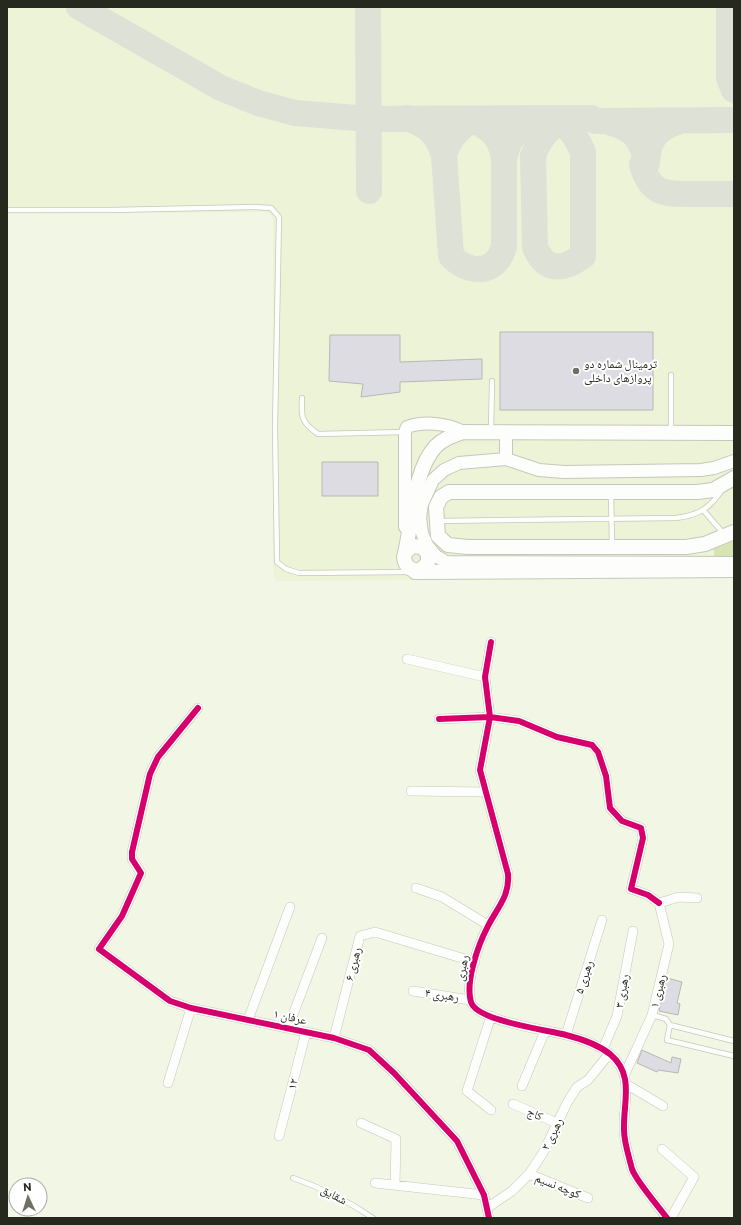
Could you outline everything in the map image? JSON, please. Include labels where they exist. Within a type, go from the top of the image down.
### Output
[{"type":"main road","points":[[463,432],[446,425],[414,424],[407,427],[405,432],[404,557],[407,566],[416,571],[732,568]]},
{"type":"main road","points":[[405,553],[421,474],[428,458],[436,446],[449,437],[463,432],[671,433],[732,437]]},
{"type":"main road","points":[[506,433],[506,459]]},
{"type":"main road","points":[[732,568],[446,562],[436,556],[427,545],[422,533],[420,518],[422,504],[427,490],[433,480],[444,470],[459,463],[506,459],[539,470],[564,472],[701,470],[714,468],[733,458]]},
{"type":"main road","points":[[730,534],[705,544],[686,547],[612,546],[468,548],[448,546],[438,536],[436,507],[441,497],[449,492],[697,492],[713,490],[731,480]]},
{"type":"main road","points":[[405,553],[412,546],[417,546],[426,550],[429,559],[428,563],[425,567],[416,571]]},
{"type":"street","name":"رهبری","points":[[491,642],[486,677],[490,717],[480,770],[508,874],[509,884],[504,900],[488,925],[478,948],[469,990],[470,1000],[472,1005],[478,1010],[505,1022],[566,1035],[598,1046],[618,1062],[625,1074]]},
{"type":"street","points":[[407,660],[486,677]]},
{"type":"street","name":"عرفان ۱","points":[[198,708],[158,757],[150,774],[132,852],[132,859],[141,873],[122,916],[99,949],[170,1001],[191,1008],[334,1038],[369,1050],[394,1073],[457,1141],[484,1195],[489,1218]]},
{"type":"street","points":[[438,719],[490,717],[519,720],[557,737],[592,745],[598,752],[606,776],[610,808],[622,821],[641,828],[643,838],[631,889],[648,895],[660,903],[679,897],[697,898]]},
{"type":"street","points":[[411,792],[486,792]]},
{"type":"street","points":[[416,888],[442,897],[488,925]]},
{"type":"street","name":"رهبری ۱","points":[[625,1074],[652,1015],[669,944],[660,903]]},
{"type":"street","points":[[248,1020],[290,907]]},
{"type":"street","name":"رهبری ۵","points":[[566,1035],[602,920]]},
{"type":"street","name":"رهبری ۳","points":[[606,1051],[617,1016],[633,931]]},
{"type":"street","name":"رهبری ۶","points":[[334,1038],[360,936],[375,932],[475,962]]},
{"type":"street","points":[[288,1028],[322,938]]},
{"type":"street","name":"رهبری ۴","points":[[413,991],[470,1000]]},
{"type":"street","points":[[168,1083],[191,1008]]},
{"type":"street","points":[[491,1016],[467,1091],[491,1110]]},
{"type":"street","points":[[522,1086],[546,1031]]},
{"type":"street","name":"۱۲","points":[[279,1136],[306,1032]]},
{"type":"street","name":"رهبری ۲","points":[[487,1208],[512,1191],[530,1174],[543,1153],[557,1123],[577,1087],[588,1080],[606,1051]]},
{"type":"street","points":[[625,1074],[624,1132],[633,1171],[668,1218]]},
{"type":"street","points":[[626,1084],[663,1106]]},
{"type":"street","name":"کاج","points":[[513,1104],[557,1123]]},
{"type":"street","points":[[361,1123],[396,1139],[395,1185]]},
{"type":"street","points":[[662,1149],[694,1177],[671,1218]]},
{"type":"street","name":"کوچه نسیم","points":[[530,1174],[588,1198]]},
{"type":"street","points":[[375,1183],[484,1195]]},
{"type":"lane","points":[[7,210],[272,208],[280,217],[275,427],[277,562],[286,569],[299,573],[416,571]]},
{"type":"lane","points":[[671,375],[671,433]]},
{"type":"lane","points":[[491,433],[492,381]]},
{"type":"lane","points":[[302,398],[302,416],[308,426],[318,434],[405,432]]},
{"type":"lane","points":[[436,521],[676,518],[691,516],[704,511],[731,480]]},
{"type":"lane","points":[[611,492],[612,546]]},
{"type":"lane","points":[[704,511],[730,534]]},
{"type":"lane","points":[[652,1015],[666,1019],[670,1025],[734,1040]]},
{"type":"lane","points":[[670,1025],[667,1040],[734,1056]]},
{"type":"lane","name":"شقایق","points":[[293,1178],[319,1187],[373,1218]]},
{"type":"shaded area","points":[[7,7],[734,7],[734,577],[276,581],[273,570],[273,219],[267,212],[7,214]]},
{"type":"green space","points":[[734,541],[734,559],[714,559],[714,549]]},
{"type":"building","name":"ترمینال شماره دو پروازهای داخلی","points":[[500,332],[653,332],[653,410],[500,410]]},
{"type":"building","points":[[330,335],[400,335],[400,362],[482,359],[482,379],[400,382],[400,392],[361,397],[363,384],[329,381]]},
{"type":"building","points":[[322,462],[378,462],[378,496],[322,496]]},
{"type":"building","points":[[667,978],[682,982],[677,1003],[680,1004],[678,1015],[659,1011]]},
{"type":"building","points":[[642,1050],[671,1063],[672,1057],[681,1059],[678,1073],[658,1070],[657,1072],[637,1063]]},
{"type":"taxiway","points":[[79,7],[221,88],[258,103],[295,113],[369,119],[591,118]]},
{"type":"taxiway","points":[[368,7],[369,191]]},
{"type":"taxiway","points":[[729,7],[729,78],[734,90]]},
{"type":"taxiway","points":[[407,118],[421,124],[431,131],[435,135],[444,155],[451,256],[456,261],[468,267],[474,269],[487,268],[499,258],[504,247],[504,158],[500,144],[490,130],[473,119],[455,134],[451,139],[444,155]]},
{"type":"taxiway","points":[[504,158],[509,143],[515,134],[528,123],[536,120],[544,119],[552,120],[560,123],[568,128],[575,136],[583,152],[583,256],[576,261],[562,266],[550,265],[544,261],[535,247],[533,156],[546,133],[550,129],[556,125],[561,121],[568,118]]},
{"type":"taxiway","points":[[595,121],[734,120]]},
{"type":"taxiway","points":[[609,122],[625,128],[635,136],[642,147],[647,163],[649,147],[655,135],[665,127],[680,121]]},
{"type":"taxiway","points":[[642,165],[650,182],[660,191],[674,194],[734,194]]},
{"type":"cycle path","points":[[491,642],[485,677],[490,717],[480,770],[508,874],[508,882],[502,902],[480,943],[471,974],[471,1002],[476,1009],[499,1019],[589,1042],[605,1050],[618,1062],[623,1071],[625,1080],[626,1099],[624,1135],[632,1169],[643,1187],[667,1218]]},
{"type":"cycle path","points":[[198,708],[158,757],[150,774],[132,852],[132,859],[141,873],[122,916],[99,949],[170,1001],[191,1008],[334,1038],[369,1050],[394,1073],[457,1141],[484,1195],[489,1218]]},
{"type":"cycle path","points":[[439,719],[490,717],[519,721],[557,737],[592,745],[598,752],[606,776],[610,808],[622,821],[641,828],[643,838],[631,889],[648,895],[659,903]]},
{"type":"place","name":"ترمینال شماره دو پروازهای داخلی","points":[[576,371]]}]
